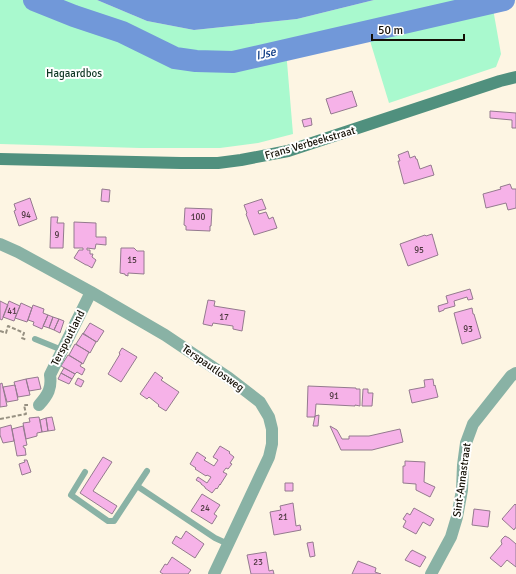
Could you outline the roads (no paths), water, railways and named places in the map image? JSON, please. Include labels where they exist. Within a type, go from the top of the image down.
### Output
[{"type":"main road","name":"Frans Verbeekstraat","points":[[0,159],[181,163],[218,163],[241,160],[288,151],[516,77]]},
{"type":"street","name":"Terspautlosweg","points":[[0,244],[18,252],[91,292],[165,335],[229,378],[260,402],[269,417],[272,429],[272,444],[269,457],[214,574]]},
{"type":"street","name":"Terspoutland","points":[[39,405],[47,396],[51,382],[50,375],[91,292]]},
{"type":"street","name":"Sint-Annastraat","points":[[431,574],[451,537],[457,517],[462,490],[463,464],[466,443],[473,424],[511,376],[516,373]]},
{"type":"lane","points":[[35,339],[62,350]]},
{"type":"lane","points":[[85,472],[71,495],[108,521],[114,521],[148,471]]},
{"type":"lane","points":[[137,486],[215,538],[228,544]]},
{"type":"water","points":[[97,0],[374,0],[297,19],[194,30],[147,21]]},
{"type":"waterway","name":"IJse","points":[[34,0],[74,16],[122,32],[175,58],[196,61],[233,62],[504,0]]},
{"type":"park label","name":"Hagaardbos","points":[[74,73]]}]
